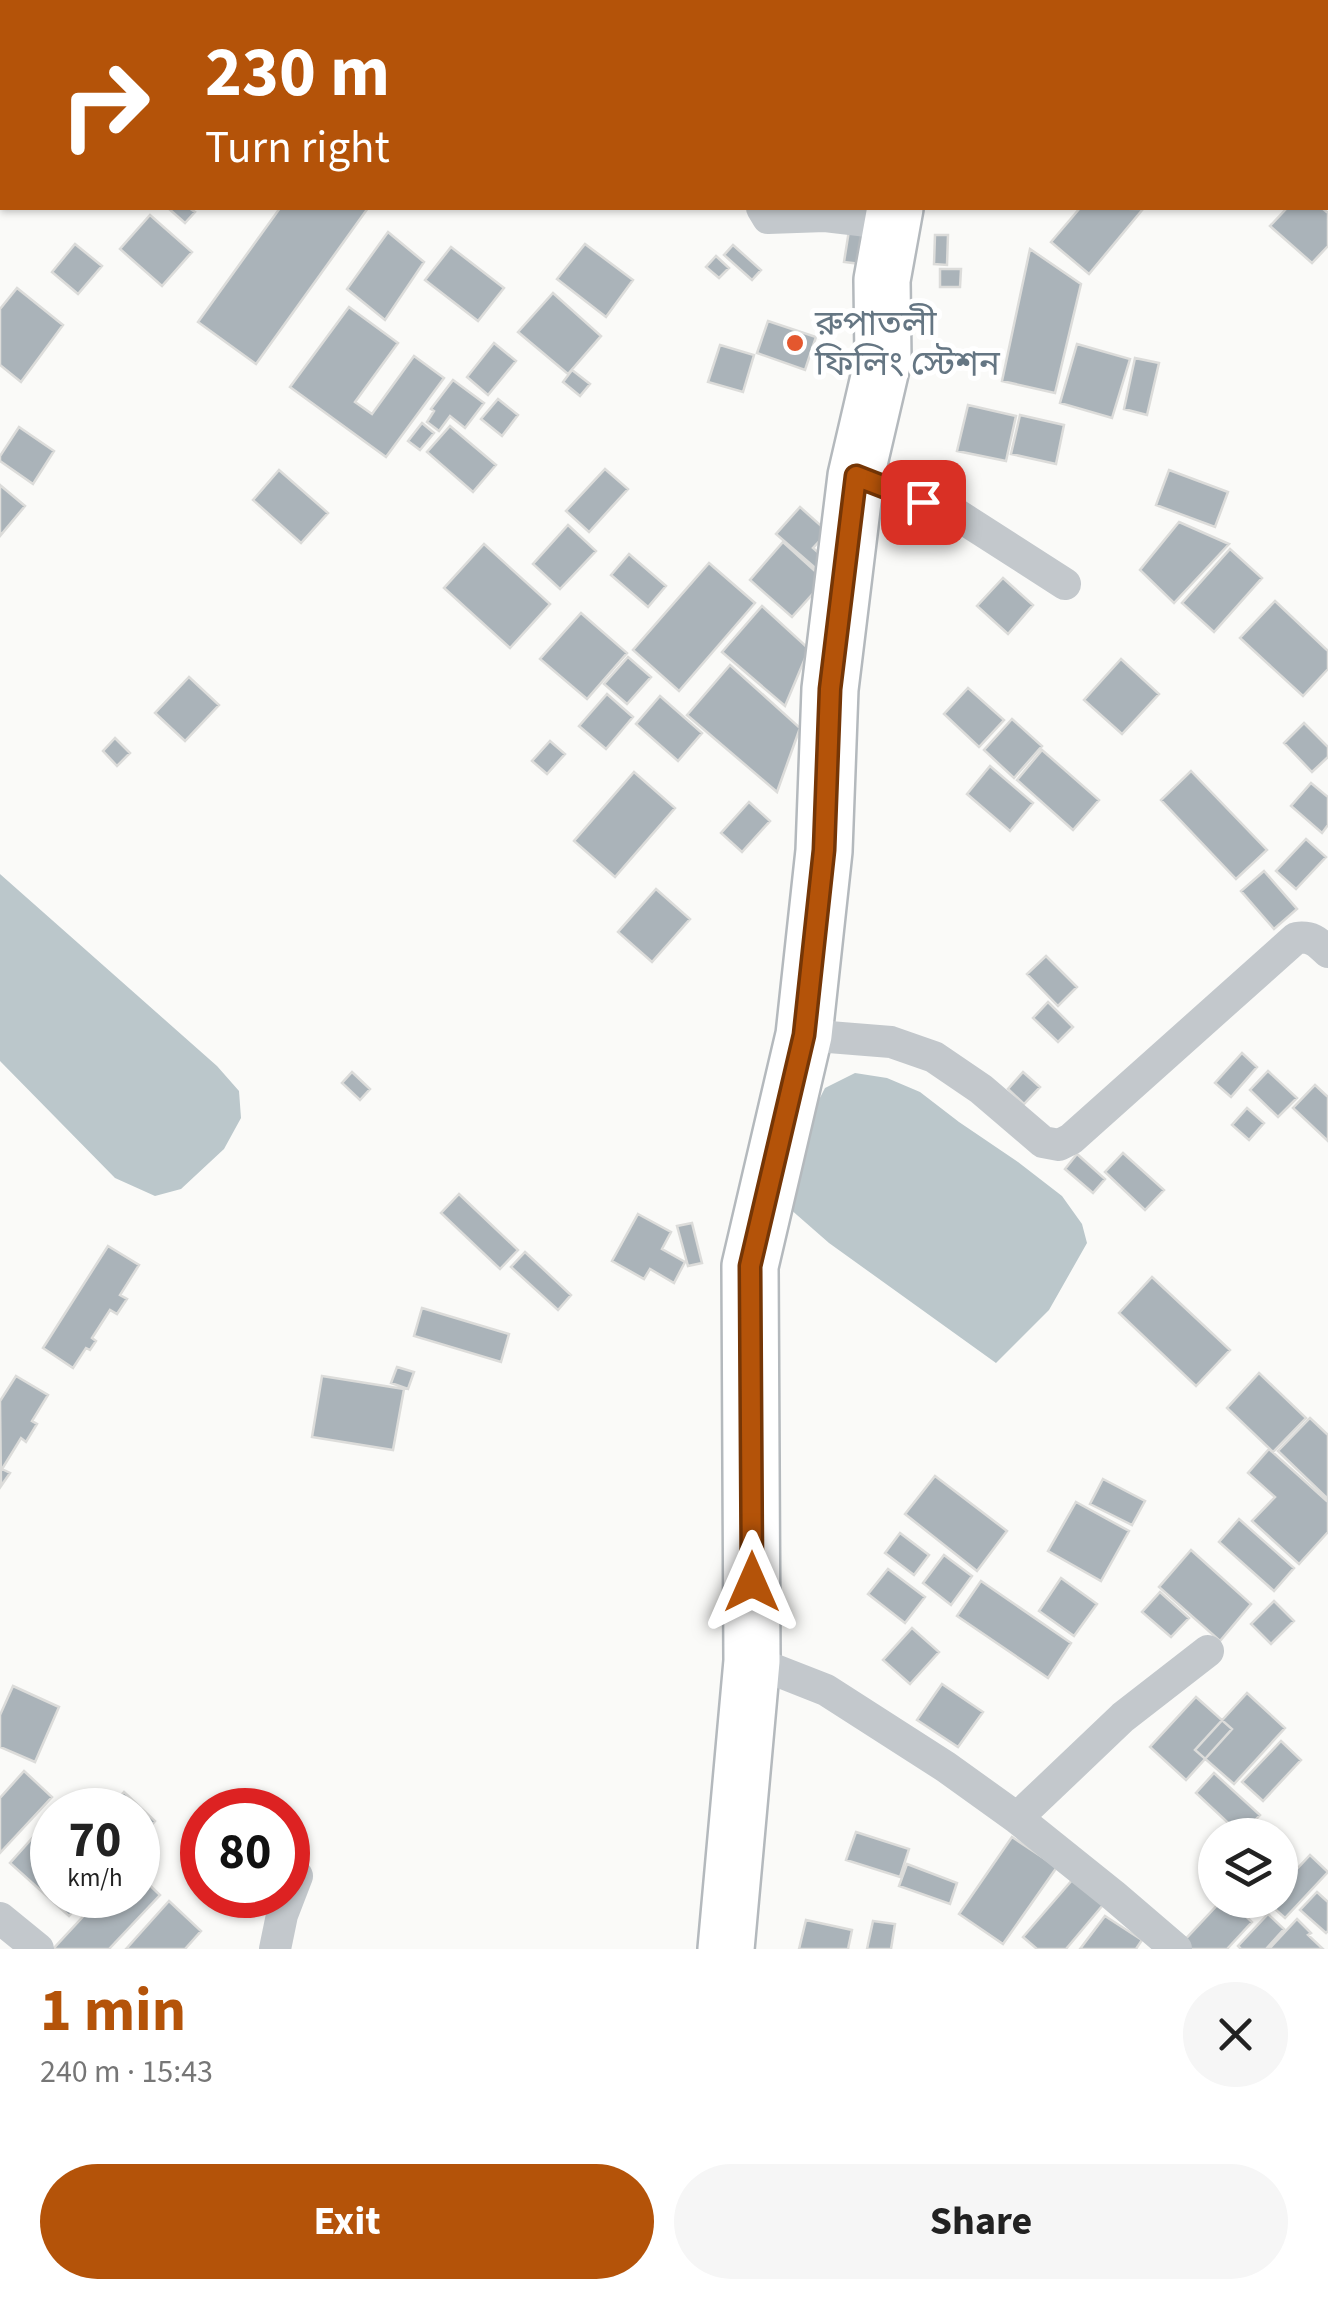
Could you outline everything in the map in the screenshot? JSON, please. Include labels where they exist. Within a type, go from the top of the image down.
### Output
[{"type":"highway","points":[[726,1949],[752,1660],[750,1266],[804,1035],[824,850],[830,689],[856,476],[883,360],[882,280],[894,216]]},
{"type":"street","points":[[763,210],[768,218],[894,216]]},
{"type":"street","points":[[856,476],[956,514],[1065,584]]},
{"type":"street","points":[[804,1035],[891,1042],[934,1057],[981,1089],[1044,1142],[1059,1145],[1071,1139],[1296,938],[1308,936],[1328,952]]},
{"type":"street","points":[[1017,1818],[1123,1718],[1208,1651]]},
{"type":"street","points":[[752,1660],[826,1690],[946,1767],[1017,1818],[1176,1949]]},
{"type":"street","points":[[0,1918],[38,1949]]},
{"type":"street","points":[[275,1949],[281,1918]]},
{"type":"shaded area","points":[[0,874],[217,1066],[239,1091],[241,1118],[224,1149],[181,1189],[155,1196],[115,1178],[0,1061]]},
{"type":"shaded area","points":[[855,1073],[887,1078],[920,1092],[1062,1196],[1082,1224],[1087,1243],[1049,1310],[996,1363],[829,1243],[789,1208],[805,1127],[825,1088]]},
{"type":"building","points":[[170,210],[195,212],[185,223]]},
{"type":"building","points":[[279,210],[367,210],[256,364],[198,322]]},
{"type":"building","points":[[1078,210],[1142,210],[1089,274],[1051,242]]},
{"type":"building","points":[[1285,210],[1324,210],[1328,213],[1328,246],[1312,263],[1270,226]]},
{"type":"building","points":[[150,215],[192,252],[162,286],[120,249]]},
{"type":"building","points":[[850,224],[867,227],[861,264],[844,262]]},
{"type":"building","points":[[388,232],[424,262],[385,320],[347,289]]},
{"type":"building","points":[[935,235],[948,235],[947,265],[934,264]]},
{"type":"building","points":[[75,244],[102,266],[78,294],[52,272]]},
{"type":"building","points":[[585,244],[633,280],[606,317],[557,279]]},
{"type":"building","points":[[733,245],[761,270],[752,280],[724,255]]},
{"type":"building","points":[[451,247],[504,288],[478,321],[425,280]]},
{"type":"building","points":[[1030,249],[1081,284],[1055,393],[1002,381]]},
{"type":"building","points":[[716,256],[729,268],[719,278],[706,267]]},
{"type":"building","points":[[940,269],[961,269],[960,287],[940,287]]},
{"type":"building","points":[[17,288],[63,325],[21,382],[0,365],[0,309]]},
{"type":"building","points":[[553,293],[601,336],[568,374],[518,332]]},
{"type":"building","points":[[349,307],[398,343],[355,402],[372,414],[414,356],[444,378],[386,457],[290,387]]},
{"type":"building","points":[[768,321],[816,337],[805,370],[757,353]]},
{"type":"building","points":[[494,343],[516,361],[488,395],[467,377]]},
{"type":"building","points":[[1077,344],[1130,359],[1112,418],[1060,403]]},
{"type":"building","points":[[720,345],[754,355],[743,392],[708,382]]},
{"type":"building","points":[[1135,358],[1159,363],[1147,415],[1124,409]]},
{"type":"building","points":[[572,370],[590,384],[580,396],[563,382]]},
{"type":"building","points":[[453,380],[484,403],[465,428],[450,416],[439,431],[427,422],[434,411],[431,409]]},
{"type":"building","points":[[498,399],[518,415],[502,436],[481,419]]},
{"type":"building","points":[[968,405],[1016,416],[1006,461],[957,451]]},
{"type":"building","points":[[1020,415],[1064,425],[1056,464],[1011,454]]},
{"type":"building","points":[[422,423],[434,433],[420,450],[408,441]]},
{"type":"building","points":[[450,426],[496,465],[473,492],[427,452]]},
{"type":"building","points":[[19,427],[54,451],[33,484],[0,461]]},
{"type":"building","points":[[605,469],[628,489],[589,532],[566,511]]},
{"type":"building","points":[[279,470],[328,513],[301,543],[253,500]]},
{"type":"building","points":[[1169,470],[1228,492],[1215,527],[1156,505]]},
{"type":"building","points":[[0,485],[25,506],[0,536]]},
{"type":"building","points":[[800,507],[828,532],[813,548],[830,563],[821,573],[776,534]]},
{"type":"building","points":[[1179,522],[1229,544],[1174,603],[1140,570]]},
{"type":"building","points":[[568,525],[596,551],[560,589],[533,564]]},
{"type":"building","points":[[783,542],[825,580],[792,617],[750,580]]},
{"type":"building","points":[[484,544],[550,604],[510,648],[444,588]]},
{"type":"building","points":[[1230,549],[1262,578],[1214,632],[1182,603]]},
{"type":"building","points":[[629,554],[666,586],[648,607],[611,575]]},
{"type":"building","points":[[709,563],[755,603],[679,691],[633,650]]},
{"type":"building","points":[[1003,578],[1033,605],[1008,634],[977,606]]},
{"type":"building","points":[[1275,601],[1328,651],[1328,669],[1303,696],[1240,638]]},
{"type":"building","points":[[762,606],[809,649],[785,706],[722,652]]},
{"type":"building","points":[[581,613],[627,653],[587,699],[540,659]]},
{"type":"building","points":[[628,657],[651,677],[627,704],[604,684]]},
{"type":"building","points":[[1121,659],[1159,694],[1122,734],[1084,700]]},
{"type":"building","points":[[730,665],[800,728],[777,792],[687,715]]},
{"type":"building","points":[[189,677],[219,705],[185,741],[155,713]]},
{"type":"building","points":[[968,688],[1004,720],[979,747],[944,714]]},
{"type":"building","points":[[607,694],[633,717],[606,749],[579,726]]},
{"type":"building","points":[[660,696],[702,733],[678,761],[636,724]]},
{"type":"building","points":[[1012,719],[1042,746],[1014,778],[984,750]]},
{"type":"building","points":[[1304,723],[1328,747],[1328,757],[1312,772],[1284,743]]},
{"type":"building","points":[[115,738],[130,753],[117,766],[103,751]]},
{"type":"building","points":[[550,741],[565,754],[547,774],[532,761]]},
{"type":"building","points":[[1042,750],[1099,800],[1073,830],[1017,780]]},
{"type":"building","points":[[990,766],[1033,803],[1010,831],[967,794]]},
{"type":"building","points":[[1191,771],[1267,850],[1236,879],[1161,800]]},
{"type":"building","points":[[634,772],[675,808],[615,877],[574,841]]},
{"type":"building","points":[[1311,783],[1328,797],[1328,825],[1322,833],[1291,806]]},
{"type":"building","points":[[749,802],[770,821],[742,852],[721,833]]},
{"type":"building","points":[[1306,839],[1326,857],[1296,889],[1276,871]]},
{"type":"building","points":[[1264,871],[1297,909],[1274,929],[1241,891]]},
{"type":"building","points":[[656,889],[690,919],[652,962],[618,932]]},
{"type":"building","points":[[1046,956],[1077,987],[1058,1006],[1027,974]]},
{"type":"building","points":[[1048,1002],[1073,1027],[1058,1042],[1033,1018]]},
{"type":"building","points":[[1242,1053],[1257,1067],[1231,1097],[1215,1083]]},
{"type":"building","points":[[1268,1071],[1297,1098],[1278,1117],[1250,1090]]},
{"type":"building","points":[[352,1072],[370,1089],[360,1100],[342,1083]]},
{"type":"building","points":[[1023,1072],[1040,1087],[1024,1104],[1008,1089]]},
{"type":"building","points":[[1315,1085],[1328,1097],[1328,1141],[1293,1108]]},
{"type":"building","points":[[1247,1108],[1264,1123],[1249,1140],[1232,1125]]},
{"type":"building","points":[[1123,1153],[1164,1190],[1145,1210],[1105,1172]]},
{"type":"building","points":[[1077,1154],[1105,1179],[1093,1193],[1065,1169]]},
{"type":"building","points":[[459,1194],[518,1250],[500,1269],[441,1213]]},
{"type":"building","points":[[638,1214],[671,1232],[662,1249],[685,1262],[674,1283],[650,1269],[644,1279],[612,1261]]},
{"type":"building","points":[[692,1223],[702,1263],[688,1266],[677,1226]]},
{"type":"building","points":[[108,1246],[139,1265],[120,1295],[127,1299],[117,1314],[110,1310],[92,1338],[96,1341],[90,1350],[86,1348],[73,1368],[43,1348]]},
{"type":"building","points":[[525,1252],[571,1295],[558,1310],[511,1267]]},
{"type":"building","points":[[1152,1277],[1230,1350],[1196,1386],[1119,1313]]},
{"type":"building","points":[[422,1308],[509,1334],[501,1362],[414,1336]]},
{"type":"building","points":[[397,1367],[414,1372],[408,1389],[391,1383]]},
{"type":"building","points":[[1259,1373],[1306,1418],[1273,1452],[1227,1408]]},
{"type":"building","points":[[16,1376],[48,1395],[32,1421],[37,1424],[26,1442],[21,1438],[2,1469],[10,1473],[1,1486],[0,1401]]},
{"type":"building","points":[[322,1376],[404,1389],[393,1450],[312,1437]]},
{"type":"building","points":[[1310,1418],[1328,1435],[1328,1499],[1278,1451]]},
{"type":"building","points":[[1269,1449],[1328,1502],[1328,1532],[1299,1564],[1252,1521],[1275,1497],[1248,1473]]},
{"type":"building","points":[[935,1476],[1007,1531],[977,1571],[905,1514]]},
{"type":"building","points":[[1103,1479],[1145,1501],[1132,1525],[1090,1504]]},
{"type":"building","points":[[1076,1502],[1129,1531],[1101,1581],[1048,1551]]},
{"type":"building","points":[[1239,1519],[1294,1568],[1274,1591],[1219,1542]]},
{"type":"building","points":[[900,1533],[929,1555],[914,1575],[885,1553]]},
{"type":"building","points":[[1191,1550],[1251,1604],[1220,1641],[1159,1587]]},
{"type":"building","points":[[944,1555],[972,1576],[951,1605],[923,1583]]},
{"type":"building","points":[[888,1569],[925,1597],[905,1623],[868,1594]]},
{"type":"building","points":[[1061,1578],[1097,1604],[1074,1636],[1039,1611]]},
{"type":"building","points":[[981,1581],[1071,1643],[1048,1678],[957,1616]]},
{"type":"building","points":[[1160,1592],[1189,1618],[1171,1637],[1142,1612]]},
{"type":"building","points":[[1274,1601],[1294,1621],[1271,1644],[1251,1624]]},
{"type":"building","points":[[912,1628],[939,1652],[910,1684],[883,1660]]},
{"type":"building","points":[[942,1684],[983,1712],[958,1747],[917,1720]]},
{"type":"building","points":[[13,1686],[59,1707],[35,1762],[0,1747],[0,1715]]},
{"type":"building","points":[[1247,1693],[1285,1728],[1234,1784],[1195,1750]]},
{"type":"building","points":[[1196,1697],[1232,1729],[1186,1780],[1150,1747]]},
{"type":"building","points":[[1281,1741],[1301,1760],[1263,1801],[1242,1782]]},
{"type":"building","points":[[24,1771],[42,1788],[30,1788],[30,1821],[0,1853],[0,1798]]},
{"type":"building","points":[[1214,1773],[1260,1815],[1223,1818],[1196,1793]]},
{"type":"building","points":[[856,1832],[909,1849],[900,1877],[846,1860]]},
{"type":"building","points":[[1012,1837],[1057,1867],[1003,1944],[959,1914]]},
{"type":"building","points":[[30,1841],[30,1881],[10,1863]]},
{"type":"building","points":[[1310,1855],[1328,1872],[1298,1904],[1298,1868]]},
{"type":"building","points":[[907,1864],[957,1883],[950,1904],[899,1886]]},
{"type":"building","points":[[1073,1879],[1103,1905],[1066,1949],[1037,1949],[1023,1937]]},
{"type":"building","points":[[1317,1892],[1328,1902],[1326,1933],[1300,1910]]},
{"type":"building","points":[[169,1901],[180,1911],[180,1918],[187,1918],[201,1931],[185,1949],[126,1949],[154,1918],[160,1918],[160,1911]]},
{"type":"building","points":[[1105,1916],[1142,1940],[1136,1949],[1080,1949]]},
{"type":"building","points":[[82,1918],[138,1918],[109,1949],[53,1949]]},
{"type":"building","points":[[1205,1918],[1248,1918],[1252,1922],[1227,1949],[1187,1949],[1181,1944]]},
{"type":"building","points":[[1264,1918],[1272,1918],[1284,1929],[1266,1949],[1238,1946]]},
{"type":"building","points":[[1297,1919],[1323,1949],[1269,1949]]},
{"type":"building","points":[[806,1920],[852,1930],[848,1949],[799,1949]]},
{"type":"building","points":[[873,1921],[895,1924],[891,1949],[867,1949]]},
{"type":"place","name":"রুপাতলী ফিলিং স্টেশন","points":[[795,343]]},
{"type":"route","points":[[752,1582],[750,1266],[804,1035],[824,850],[830,689],[856,476],[923,502]]}]
